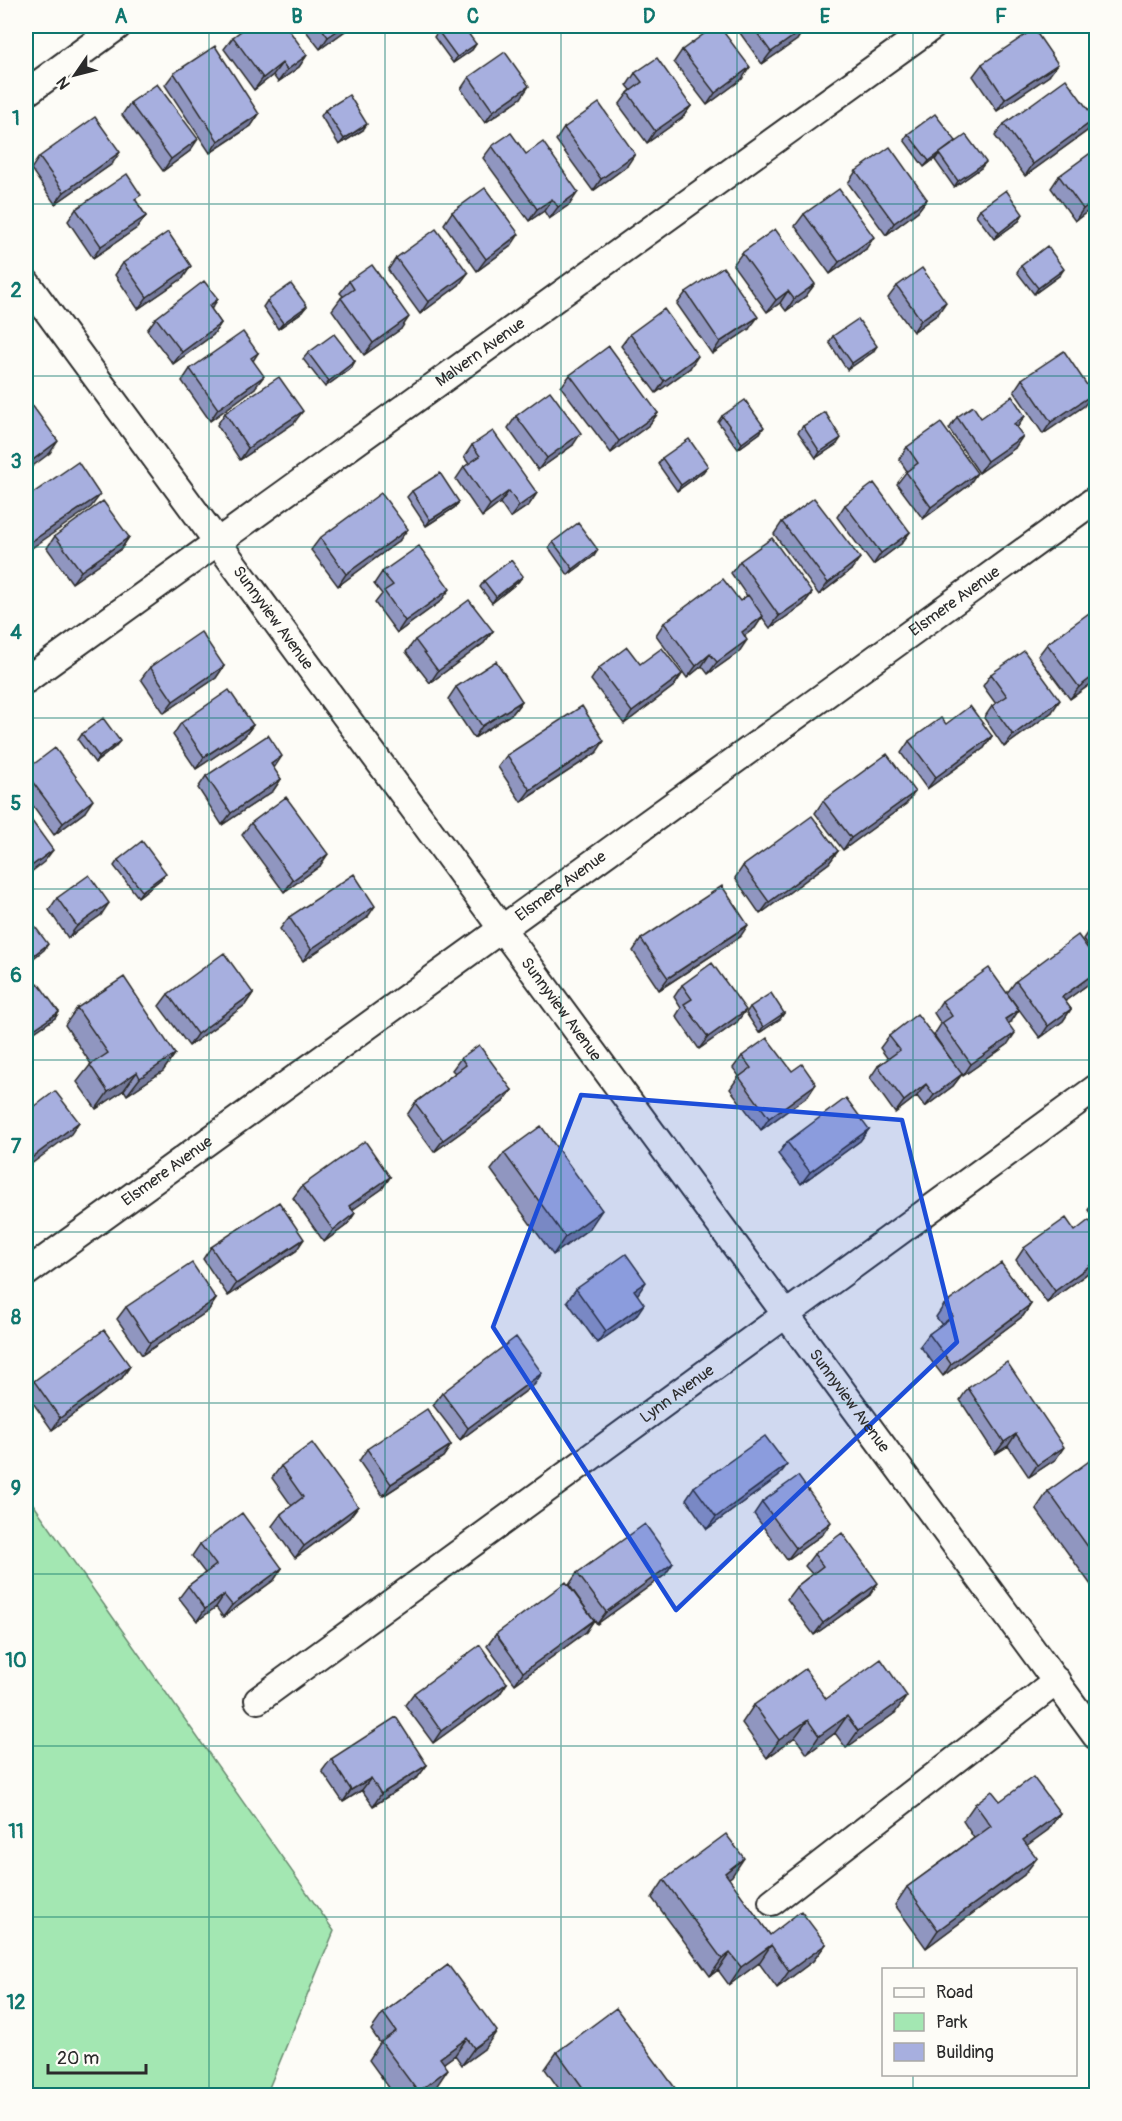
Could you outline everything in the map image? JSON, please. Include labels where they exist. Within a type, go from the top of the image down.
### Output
[{"type":"street","points":[[26,93],[118,26]]},
{"type":"street","name":"Malvern Avenue","points":[[26,680],[933,26]]},
{"type":"street","name":"Sunnyview Avenue","points":[[26,282],[1096,1736]]},
{"type":"street","name":"Elsmere Avenue","points":[[26,1274],[1096,499]]},
{"type":"street","name":"Lynn Avenue","points":[[258,1700],[1096,1088]]},
{"type":"street","points":[[772,1902],[1057,1681]]},
{"type":"highlighted area","points":[[581,1095],[902,1120],[957,1342],[676,1610],[493,1327]]},
{"type":"green space","points":[[26,1494],[334,1931],[266,2095],[26,2095]]},
{"type":"building","points":[[248,26],[286,26],[307,55],[287,70],[282,63],[263,78],[233,37]]},
{"type":"building","points":[[320,26],[344,26],[328,37]]},
{"type":"building","points":[[446,26],[463,26],[476,44],[457,57],[438,31]]},
{"type":"building","points":[[715,26],[719,26],[750,67],[715,93],[682,50]]},
{"type":"building","points":[[752,26],[804,26],[805,28],[771,52]]},
{"type":"building","points":[[1034,29],[1058,64],[1005,99],[982,64]]},
{"type":"building","points":[[215,46],[259,114],[218,141],[174,73]]},
{"type":"building","points":[[505,52],[529,86],[493,111],[469,77]]},
{"type":"building","points":[[657,58],[691,106],[655,131],[628,93],[642,82],[635,73]]},
{"type":"building","points":[[1066,79],[1095,119],[1033,164],[1004,124]]},
{"type":"building","points":[[157,84],[198,139],[171,159],[130,103]]},
{"type":"building","points":[[349,95],[367,124],[344,139],[325,110]]},
{"type":"building","points":[[599,103],[635,154],[601,179],[564,128]]},
{"type":"building","points":[[935,114],[956,141],[929,161],[908,134]]},
{"type":"building","points":[[95,117],[120,152],[64,192],[39,157]]},
{"type":"building","points":[[511,133],[526,154],[543,142],[578,192],[558,207],[552,199],[537,209],[492,146]]},
{"type":"building","points":[[966,135],[986,162],[958,181],[939,154]]},
{"type":"building","points":[[890,147],[927,199],[894,223],[856,171]]},
{"type":"building","points":[[1096,149],[1096,199],[1083,209],[1059,176]]},
{"type":"building","points":[[127,174],[141,195],[135,199],[146,216],[101,246],[76,209]]},
{"type":"building","points":[[485,188],[519,234],[486,259],[452,212]]},
{"type":"building","points":[[839,189],[874,237],[839,262],[804,214]]},
{"type":"building","points":[[1006,190],[1023,214],[999,233],[980,209]]},
{"type":"building","points":[[436,229],[468,273],[428,302],[396,258]]},
{"type":"building","points":[[775,229],[815,284],[794,299],[788,291],[776,300],[742,253]]},
{"type":"building","points":[[168,232],[191,266],[147,297],[123,263]]},
{"type":"building","points":[[1047,246],[1064,269],[1038,288],[1021,266]]},
{"type":"building","points":[[372,265],[409,317],[373,343],[341,298],[354,289],[349,281]]},
{"type":"building","points":[[723,267],[758,317],[720,342],[686,292]]},
{"type":"building","points":[[922,268],[946,302],[921,320],[897,286]]},
{"type":"building","points":[[204,281],[218,299],[209,306],[221,323],[182,352],[156,318]]},
{"type":"building","points":[[291,284],[307,306],[283,323],[267,301]]},
{"type":"building","points":[[664,309],[698,356],[664,381],[630,334]]},
{"type":"building","points":[[858,319],[877,346],[852,363],[833,336]]},
{"type":"building","points":[[243,332],[258,353],[251,358],[264,376],[218,409],[190,369]]},
{"type":"building","points":[[334,334],[355,361],[329,381],[308,353]]},
{"type":"building","points":[[609,346],[658,413],[619,441],[570,375]]},
{"type":"building","points":[[1064,351],[1093,394],[1051,422],[1022,379]]},
{"type":"building","points":[[279,377],[303,411],[248,448],[225,413]]},
{"type":"building","points":[[550,391],[581,433],[547,458],[516,416]]},
{"type":"building","points":[[1012,396],[1025,416],[1014,424],[1023,436],[987,461],[957,417],[973,406],[981,418]]},
{"type":"building","points":[[745,400],[764,427],[742,443],[722,416]]},
{"type":"building","points":[[32,405],[58,441],[26,465],[26,409]]},
{"type":"building","points":[[825,412],[841,438],[820,452],[803,426]]},
{"type":"building","points":[[941,423],[977,473],[931,507],[906,472],[918,463],[907,447]]},
{"type":"building","points":[[493,431],[537,493],[519,506],[509,491],[490,505],[464,467],[480,456],[472,445]]},
{"type":"building","points":[[689,439],[708,466],[681,485],[662,458]]},
{"type":"building","points":[[78,462],[100,495],[26,545],[26,498]]},
{"type":"building","points":[[440,473],[459,502],[430,520],[412,491]]},
{"type":"building","points":[[874,483],[910,532],[881,553],[845,505]]},
{"type":"building","points":[[381,493],[408,529],[346,574],[320,538]]},
{"type":"building","points":[[814,498],[860,558],[828,583],[782,522]]},
{"type":"building","points":[[103,501],[129,537],[81,571],[55,536]]},
{"type":"building","points":[[578,523],[598,550],[573,569],[553,542]]},
{"type":"building","points":[[772,538],[812,593],[779,616],[740,561]]},
{"type":"building","points":[[419,546],[450,589],[405,621],[384,591],[393,585],[382,572]]},
{"type":"building","points":[[511,560],[523,576],[496,597],[484,581]]},
{"type":"building","points":[[723,579],[740,601],[748,595],[763,616],[742,632],[747,640],[717,662],[710,654],[696,666],[664,623]]},
{"type":"building","points":[[469,600],[493,631],[438,671],[415,640]]},
{"type":"building","points":[[1089,613],[1096,624],[1096,674],[1079,687],[1047,644]]},
{"type":"building","points":[[201,632],[224,666],[173,701],[150,667]]},
{"type":"building","points":[[627,647],[640,664],[662,648],[682,674],[632,712],[599,668]]},
{"type":"building","points":[[1024,651],[1060,700],[1013,735],[992,706],[1007,696],[991,674]]},
{"type":"building","points":[[496,661],[522,701],[482,726],[456,687]]},
{"type":"building","points":[[229,690],[253,725],[204,757],[181,723]]},
{"type":"building","points":[[582,706],[604,741],[530,790],[507,755]]},
{"type":"building","points":[[970,706],[992,736],[936,777],[909,741],[941,718],[946,724]]},
{"type":"building","points":[[103,718],[120,741],[99,757],[82,734]]},
{"type":"building","points":[[268,735],[282,756],[271,764],[281,779],[231,813],[206,776]]},
{"type":"building","points":[[55,748],[93,800],[63,823],[26,773],[26,770]]},
{"type":"building","points":[[887,754],[915,792],[851,838],[823,801]]},
{"type":"building","points":[[286,797],[328,854],[293,880],[251,823]]},
{"type":"building","points":[[26,813],[53,850],[26,870]]},
{"type":"building","points":[[812,816],[838,851],[769,902],[743,866]]},
{"type":"building","points":[[142,841],[166,873],[142,891],[118,860]]},
{"type":"building","points":[[354,874],[375,906],[311,949],[289,917]]},
{"type":"building","points":[[89,875],[109,903],[77,926],[57,898]]},
{"type":"building","points":[[722,886],[748,925],[668,978],[641,939]]},
{"type":"building","points":[[26,917],[48,944],[26,961]]},
{"type":"building","points":[[1096,923],[1096,934],[1091,927]]},
{"type":"building","points":[[1078,935],[1096,960],[1096,972],[1062,997],[1071,1009],[1048,1026],[1016,981]]},
{"type":"building","points":[[224,953],[253,993],[197,1034],[168,994]]},
{"type":"building","points":[[712,963],[746,1010],[708,1037],[684,1004],[692,999],[682,985]]},
{"type":"building","points":[[989,968],[1019,1010],[1005,1019],[1015,1033],[971,1064],[942,1023],[952,1016],[942,1001]]},
{"type":"building","points":[[124,977],[175,1054],[140,1078],[137,1072],[108,1092],[90,1065],[108,1053],[77,1008]]},
{"type":"building","points":[[38,983],[59,1012],[34,1029],[26,1016],[26,991]]},
{"type":"building","points":[[771,993],[784,1013],[763,1027],[750,1007]]},
{"type":"building","points":[[917,1014],[962,1074],[934,1095],[926,1084],[904,1101],[878,1066],[900,1050],[889,1036]]},
{"type":"building","points":[[767,1038],[792,1071],[802,1064],[816,1084],[769,1118],[739,1077],[751,1068],[742,1056]]},
{"type":"building","points":[[479,1045],[512,1090],[443,1140],[415,1103],[466,1065],[461,1058]]},
{"type":"building","points":[[55,1091],[79,1122],[26,1162],[26,1113]]},
{"type":"building","points":[[846,1098],[869,1129],[810,1172],[787,1142]]},
{"type":"building","points":[[541,1126],[602,1210],[565,1237],[504,1153]]},
{"type":"building","points":[[365,1141],[390,1177],[349,1206],[355,1213],[333,1230],[302,1186]]},
{"type":"building","points":[[279,1202],[304,1239],[236,1284],[211,1247]]},
{"type":"building","points":[[1066,1218],[1075,1231],[1089,1220],[1096,1230],[1096,1261],[1055,1291],[1024,1248]]},
{"type":"building","points":[[626,1254],[646,1282],[634,1290],[644,1304],[606,1331],[576,1289]]},
{"type":"building","points":[[192,1263],[216,1299],[150,1343],[126,1307]]},
{"type":"building","points":[[1001,1263],[1031,1304],[951,1364],[929,1334],[953,1316],[944,1305]]},
{"type":"building","points":[[104,1330],[130,1366],[60,1418],[34,1381]]},
{"type":"building","points":[[516,1337],[542,1373],[468,1428],[442,1393]]},
{"type":"building","points":[[1007,1362],[1064,1447],[1037,1465],[1016,1434],[1004,1442],[968,1388]]},
{"type":"building","points":[[427,1409],[451,1445],[391,1484],[367,1449]]},
{"type":"building","points":[[765,1436],[787,1465],[716,1517],[694,1487]]},
{"type":"building","points":[[312,1443],[358,1506],[304,1546],[281,1514],[303,1497],[281,1466]]},
{"type":"building","points":[[1092,1459],[1096,1465],[1096,1558],[1048,1491]]},
{"type":"building","points":[[798,1476],[831,1522],[796,1548],[762,1502]]},
{"type":"building","points":[[242,1513],[282,1568],[232,1605],[224,1595],[205,1609],[188,1586],[216,1565],[200,1544]]},
{"type":"building","points":[[645,1524],[673,1563],[606,1612],[577,1573]]},
{"type":"building","points":[[842,1533],[878,1583],[823,1623],[796,1587],[823,1566],[814,1554]]},
{"type":"building","points":[[566,1582],[594,1620],[523,1672],[496,1634]]},
{"type":"building","points":[[480,1645],[507,1683],[441,1731],[414,1693]]},
{"type":"building","points":[[881,1659],[907,1696],[858,1731],[847,1716],[819,1736],[808,1720],[779,1740],[754,1705],[805,1669],[826,1699]]},
{"type":"building","points":[[396,1717],[427,1765],[381,1794],[371,1778],[351,1790],[331,1759]]},
{"type":"building","points":[[1033,1777],[1060,1813],[1023,1840],[1037,1858],[938,1930],[907,1887],[991,1826],[975,1804],[992,1791],[1000,1801]]},
{"type":"building","points":[[726,1834],[744,1858],[725,1873],[770,1935],[801,1911],[826,1944],[789,1971],[771,1945],[741,1967],[730,1953],[722,1959],[664,1880]]},
{"type":"building","points":[[448,1965],[497,2031],[474,2048],[467,2038],[440,2058],[448,2069],[418,2092],[381,2042],[396,2031],[383,2013]]},
{"type":"building","points":[[616,2008],[678,2092],[674,2096],[589,2096],[557,2052]]}]
